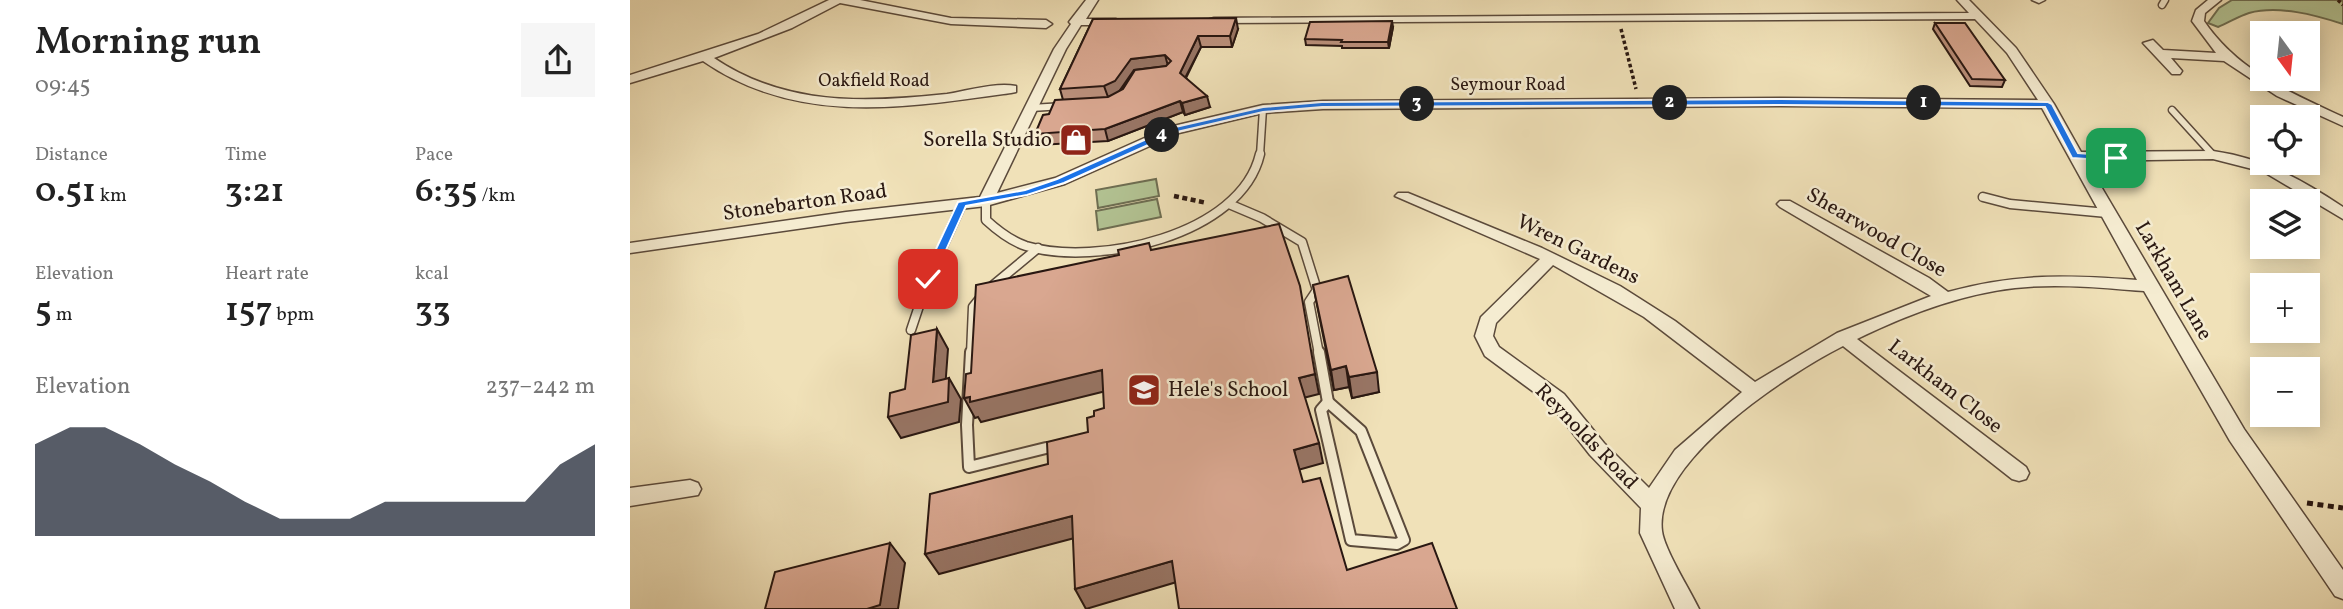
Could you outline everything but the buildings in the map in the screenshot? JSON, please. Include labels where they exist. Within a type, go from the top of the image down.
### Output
[{"type":"street","points":[[630,79],[763,37],[840,0],[951,21],[1046,24]]},
{"type":"street","points":[[986,201],[1075,22],[1092,0]]},
{"type":"street","name":"Larkham Lane","points":[[1963,0],[2012,51],[2048,104],[2107,213],[2237,435],[2343,589]]},
{"type":"street","points":[[2215,0],[2200,12],[2198,21],[2210,41],[2257,78],[2343,122]]},
{"type":"street","points":[[1199,21],[1980,16]]},
{"type":"street","points":[[1075,22],[1130,22]]},
{"type":"street","points":[[2149,43],[2176,71]]},
{"type":"street","points":[[2160,54],[2227,57]]},
{"type":"street","name":"Oakfield Road","points":[[705,57],[742,81],[769,91],[842,102],[890,102],[1011,89]]},
{"type":"street","name":"Seymour Road","points":[[986,201],[1060,181],[1174,130],[1263,109],[1322,105],[2048,104]]},
{"type":"street","points":[[2075,156],[2116,158],[2213,155],[2234,158],[2270,169],[2343,214]]},
{"type":"street","name":"Wren Gardens","points":[[1403,196],[1615,290],[1664,323],[1754,391]]},
{"type":"street","name":"Stonebarton Road","points":[[630,248],[986,201]]},
{"type":"street","name":"Shearwood Close","points":[[1785,204],[1923,282],[1945,298]]},
{"type":"street","name":"Reynolds Road","points":[[1550,259],[1487,321],[1484,335],[1492,351],[1557,399],[1597,449],[1652,505],[1651,533],[1687,609]]},
{"type":"street","points":[[1652,505],[1657,488],[1667,473],[1704,435],[1754,391],[1843,337],[1892,314],[2014,282],[2057,279],[2150,286]]},
{"type":"street","name":"Larkham Close","points":[[1843,337],[2019,473]]},
{"type":"street","points":[[630,497],[690,489]]},
{"type":"lane","points":[[1031,108],[1070,105]]},
{"type":"lane","points":[[986,201],[986,219],[998,232],[1030,247],[1082,252],[1125,248],[1158,239],[1204,221],[1229,204],[1254,174],[1263,142],[1263,109]]},
{"type":"lane","points":[[2172,110],[2213,155]]},
{"type":"lane","points":[[1983,197],[2010,204],[2107,213]]},
{"type":"lane","points":[[911,330],[928,279],[962,204]]},
{"type":"lane","points":[[1229,204],[1262,218],[1302,242],[1317,290],[1309,302],[1328,402],[1361,431],[1404,540],[1397,544],[1351,540],[1321,410],[1328,402]]},
{"type":"lane","points":[[1038,248],[986,290],[973,307],[967,425],[969,467],[1046,448]]},
{"type":"path","points":[[2338,0],[2343,5]]},
{"type":"path","points":[[1618,18],[1640,103]]},
{"type":"path","points":[[1174,196],[1206,202],[1220,210]]},
{"type":"green space","points":[[2232,0],[2343,0],[2343,24],[2309,14],[2272,10],[2249,13],[2218,27],[2208,23],[2219,8]]},
{"type":"green space","points":[[1156,179],[1159,196],[1098,208],[1096,190]]},
{"type":"green space","points":[[1157,199],[1161,217],[1098,230],[1096,211]]},
{"type":"place","name":"Sorella Studio","points":[[1076,140]]},
{"type":"place","name":"Hele's School","points":[[1144,390]]},
{"type":"route","points":[[928,279],[962,204],[1027,192],[1060,181],[1174,130],[1211,119],[1263,109],[1322,105],[1781,102],[2048,104],[2075,156],[2116,158]]}]
